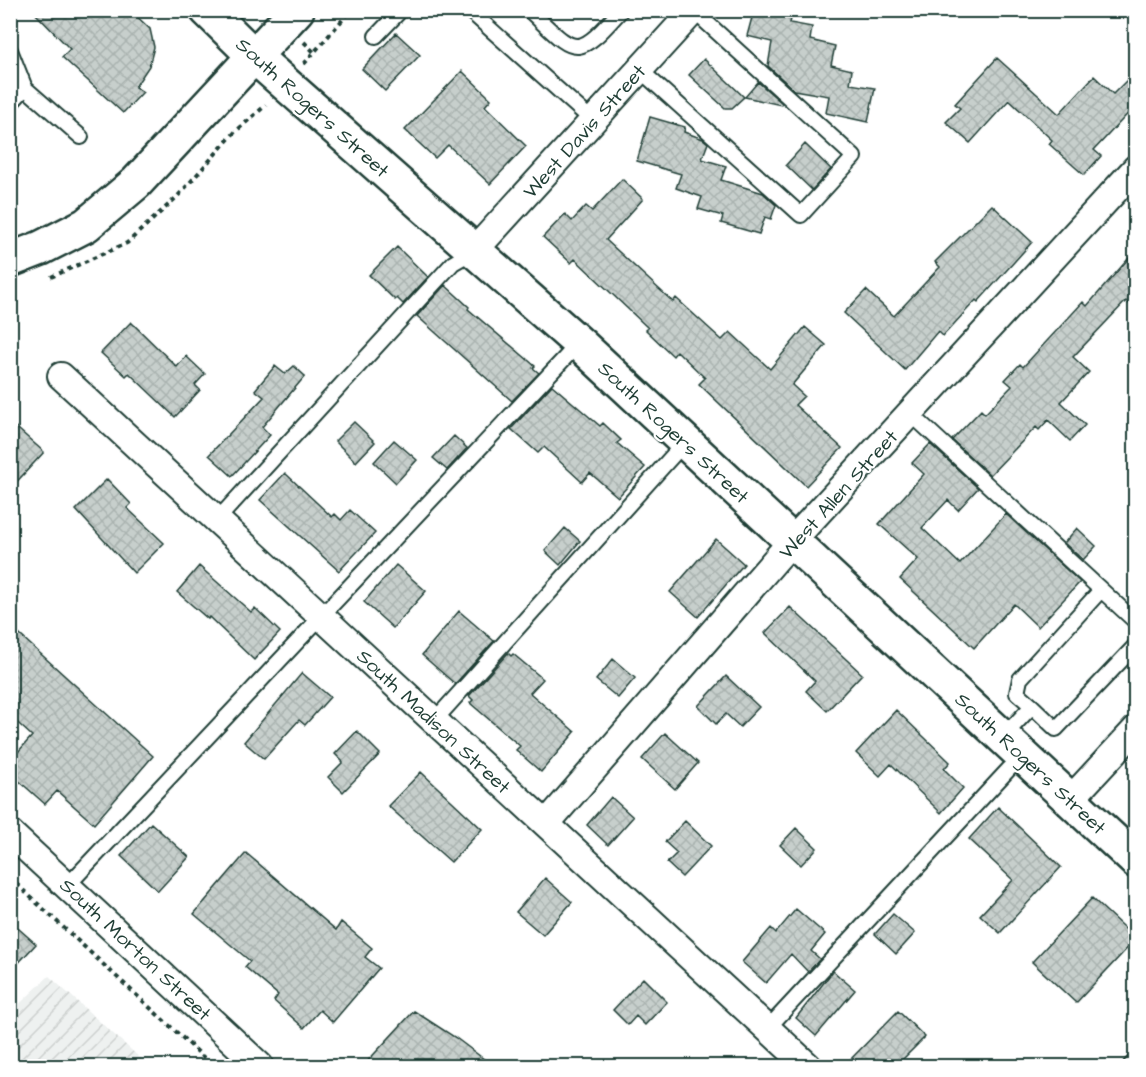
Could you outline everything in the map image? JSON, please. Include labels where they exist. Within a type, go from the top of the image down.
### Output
[{"type":"street","name":"South Rogers Street","points":[[207,10],[255,57],[579,343],[1136,861]]},
{"type":"street","points":[[10,260],[41,248],[86,225],[128,190],[297,10]]},
{"type":"street","name":"West Davis Street","points":[[474,251],[694,11]]},
{"type":"street","name":"West Allen Street","points":[[546,824],[792,542],[1136,168]]},
{"type":"street","name":"South Madison Street","points":[[61,376],[808,1066]]},
{"type":"street","points":[[1070,800],[1136,729]]},
{"type":"street","name":"South Morton Street","points":[[10,833],[260,1066]]},
{"type":"lane","points":[[376,36],[401,10]]},
{"type":"lane","points":[[469,10],[593,121]]},
{"type":"lane","points":[[529,10],[566,44],[582,46],[594,40],[621,10]]},
{"type":"lane","points":[[640,70],[801,215],[854,158],[694,11]]},
{"type":"lane","points":[[10,50],[25,88],[81,137]]},
{"type":"lane","points":[[10,104],[25,88]]},
{"type":"lane","points":[[217,520],[453,263],[474,251]]},
{"type":"lane","points":[[68,885],[320,615],[579,343]]},
{"type":"lane","points":[[911,414],[1136,622]]},
{"type":"lane","points":[[434,721],[685,442]]},
{"type":"lane","points":[[1101,590],[1020,679],[1017,693],[1056,729],[1136,645]]},
{"type":"lane","points":[[767,1029],[1001,778],[1032,706]]},
{"type":"lane","points":[[1130,1066],[1136,1060]]},
{"type":"path","points":[[315,51],[351,10]]},
{"type":"path","points":[[10,878],[213,1066]]},
{"type":"shaded area","points":[[49,976],[149,1066],[11,1066],[11,1012]]},
{"type":"building","points":[[32,10],[130,10],[150,29],[154,47],[149,66],[135,87],[143,92],[123,113],[62,57],[70,49]]},
{"type":"building","points":[[754,10],[793,10],[790,23],[812,27],[810,40],[835,46],[831,65],[852,70],[850,84],[875,88],[868,122],[826,113],[829,96],[794,90],[768,66],[772,42],[747,36]]},
{"type":"building","points":[[396,33],[420,55],[385,91],[362,69]]},
{"type":"building","points":[[997,58],[1059,114],[1094,76],[1113,94],[1136,71],[1136,105],[1094,150],[1101,156],[1084,175],[1049,144],[1052,140],[1009,100],[970,143],[946,122],[960,108],[955,104]]},
{"type":"building","points":[[704,59],[744,97],[732,108],[725,108],[689,75]]},
{"type":"building","points":[[462,71],[491,99],[485,106],[526,146],[490,184],[448,145],[435,158],[405,130]]},
{"type":"building","points":[[758,82],[782,103],[781,105],[745,97]]},
{"type":"building","points":[[650,117],[685,127],[684,132],[703,139],[708,143],[702,159],[726,166],[721,180],[763,193],[776,205],[771,219],[765,217],[759,234],[721,223],[723,216],[698,209],[702,197],[676,188],[681,174],[637,161]]},
{"type":"building","points":[[805,144],[831,169],[812,190],[786,165]]},
{"type":"building","points":[[622,179],[643,199],[606,240],[673,302],[676,298],[722,340],[730,332],[770,369],[805,327],[826,345],[792,385],[804,396],[795,405],[842,448],[806,486],[699,384],[705,378],[677,351],[673,356],[646,330],[648,328],[575,259],[571,263],[543,237],[565,214],[572,221],[586,206],[592,211]]},
{"type":"building","points":[[992,205],[1032,242],[978,302],[976,300],[943,336],[938,331],[905,370],[844,313],[866,290],[894,316],[940,267],[935,262]]},
{"type":"building","points":[[397,247],[428,277],[403,304],[397,298],[395,300],[369,275]]},
{"type":"building","points":[[1136,250],[1136,310],[1126,301],[1073,357],[1089,372],[1061,402],[1085,425],[1070,441],[1048,420],[1039,430],[1036,427],[990,475],[952,440],[981,410],[985,414],[1012,386],[1005,380],[1020,364],[1023,367],[1083,302],[1087,306]]},
{"type":"building","points":[[445,285],[469,307],[468,309],[535,366],[533,368],[539,373],[512,401],[417,316]]},
{"type":"building","points":[[131,322],[177,367],[186,356],[205,374],[195,385],[200,390],[175,417],[129,373],[126,376],[101,353]]},
{"type":"building","points":[[275,366],[285,374],[294,366],[305,376],[262,427],[270,435],[232,476],[209,455],[264,397],[255,390]]},
{"type":"building","points":[[552,385],[600,426],[603,423],[621,440],[617,443],[645,467],[618,497],[590,473],[582,482],[544,447],[538,453],[511,429]]},
{"type":"building","points":[[10,422],[44,452],[10,489]]},
{"type":"building","points":[[354,422],[375,442],[356,462],[335,441]]},
{"type":"building","points":[[454,436],[467,448],[447,470],[433,458]]},
{"type":"building","points":[[394,440],[417,460],[396,483],[374,462]]},
{"type":"building","points":[[930,444],[978,488],[958,510],[948,500],[922,528],[960,564],[1006,514],[1080,582],[1038,627],[1014,604],[974,648],[900,579],[918,559],[879,524],[924,474],[912,463]]},
{"type":"building","points":[[285,473],[332,517],[335,514],[341,520],[350,510],[375,533],[339,571],[260,500]]},
{"type":"building","points":[[107,479],[131,504],[127,508],[164,543],[134,573],[76,510]]},
{"type":"building","points":[[565,528],[580,541],[560,565],[545,551]]},
{"type":"building","points":[[1077,528],[1096,546],[1083,560],[1064,543]]},
{"type":"building","points":[[716,539],[744,564],[698,617],[670,592]]},
{"type":"building","points":[[396,565],[426,591],[393,628],[364,602]]},
{"type":"building","points":[[199,566],[251,612],[255,608],[280,632],[254,660],[209,617],[208,619],[177,592]]},
{"type":"building","points":[[790,607],[862,674],[827,711],[806,691],[815,681],[765,633]]},
{"type":"building","points":[[459,611],[494,641],[455,684],[422,655]]},
{"type":"building","points":[[10,626],[153,756],[94,824],[57,791],[45,804],[10,773],[10,761],[32,736],[10,716]]},
{"type":"building","points":[[508,653],[511,656],[513,654],[543,679],[530,693],[575,732],[541,772],[516,750],[520,746],[470,703],[473,700],[469,696]]},
{"type":"building","points":[[613,659],[635,678],[618,698],[596,680]]},
{"type":"building","points":[[302,673],[330,697],[305,725],[299,720],[264,759],[244,742]]},
{"type":"building","points":[[726,676],[759,707],[740,727],[726,714],[716,724],[698,706]]},
{"type":"building","points":[[896,710],[950,762],[944,769],[963,788],[941,813],[891,764],[880,776],[856,753]]},
{"type":"building","points":[[357,731],[380,754],[343,792],[328,777],[343,762],[335,754]]},
{"type":"building","points":[[665,733],[698,763],[675,789],[642,759]]},
{"type":"building","points":[[421,772],[482,829],[451,862],[388,806]]},
{"type":"building","points":[[611,797],[633,817],[608,845],[587,825]]},
{"type":"building","points":[[998,807],[1061,867],[1000,933],[980,915],[1013,880],[969,839]]},
{"type":"building","points":[[685,821],[711,846],[682,877],[667,863],[677,853],[665,842]]},
{"type":"building","points":[[151,823],[189,857],[158,891],[121,856]]},
{"type":"building","points":[[796,828],[817,848],[801,865],[780,845]]},
{"type":"building","points":[[246,853],[336,930],[341,922],[372,948],[365,957],[379,968],[333,1022],[320,1010],[304,1028],[274,1001],[278,995],[245,967],[250,961],[194,914]]},
{"type":"building","points":[[545,878],[572,902],[543,935],[516,912]]},
{"type":"building","points":[[1092,898],[1136,939],[1076,1003],[1032,962]]},
{"type":"building","points":[[796,909],[825,934],[811,951],[820,959],[808,972],[791,954],[766,983],[742,962],[771,928],[776,933]]},
{"type":"building","points":[[893,914],[915,933],[896,954],[875,934]]},
{"type":"building","points":[[10,921],[36,944],[10,972]]},
{"type":"building","points":[[833,971],[855,990],[816,1036],[796,1018]]},
{"type":"building","points":[[643,978],[667,1002],[645,1025],[636,1016],[628,1025],[613,1010]]},
{"type":"building","points":[[414,1011],[456,1038],[493,1066],[363,1066]]},
{"type":"building","points":[[898,1011],[925,1037],[896,1066],[844,1066]]}]
